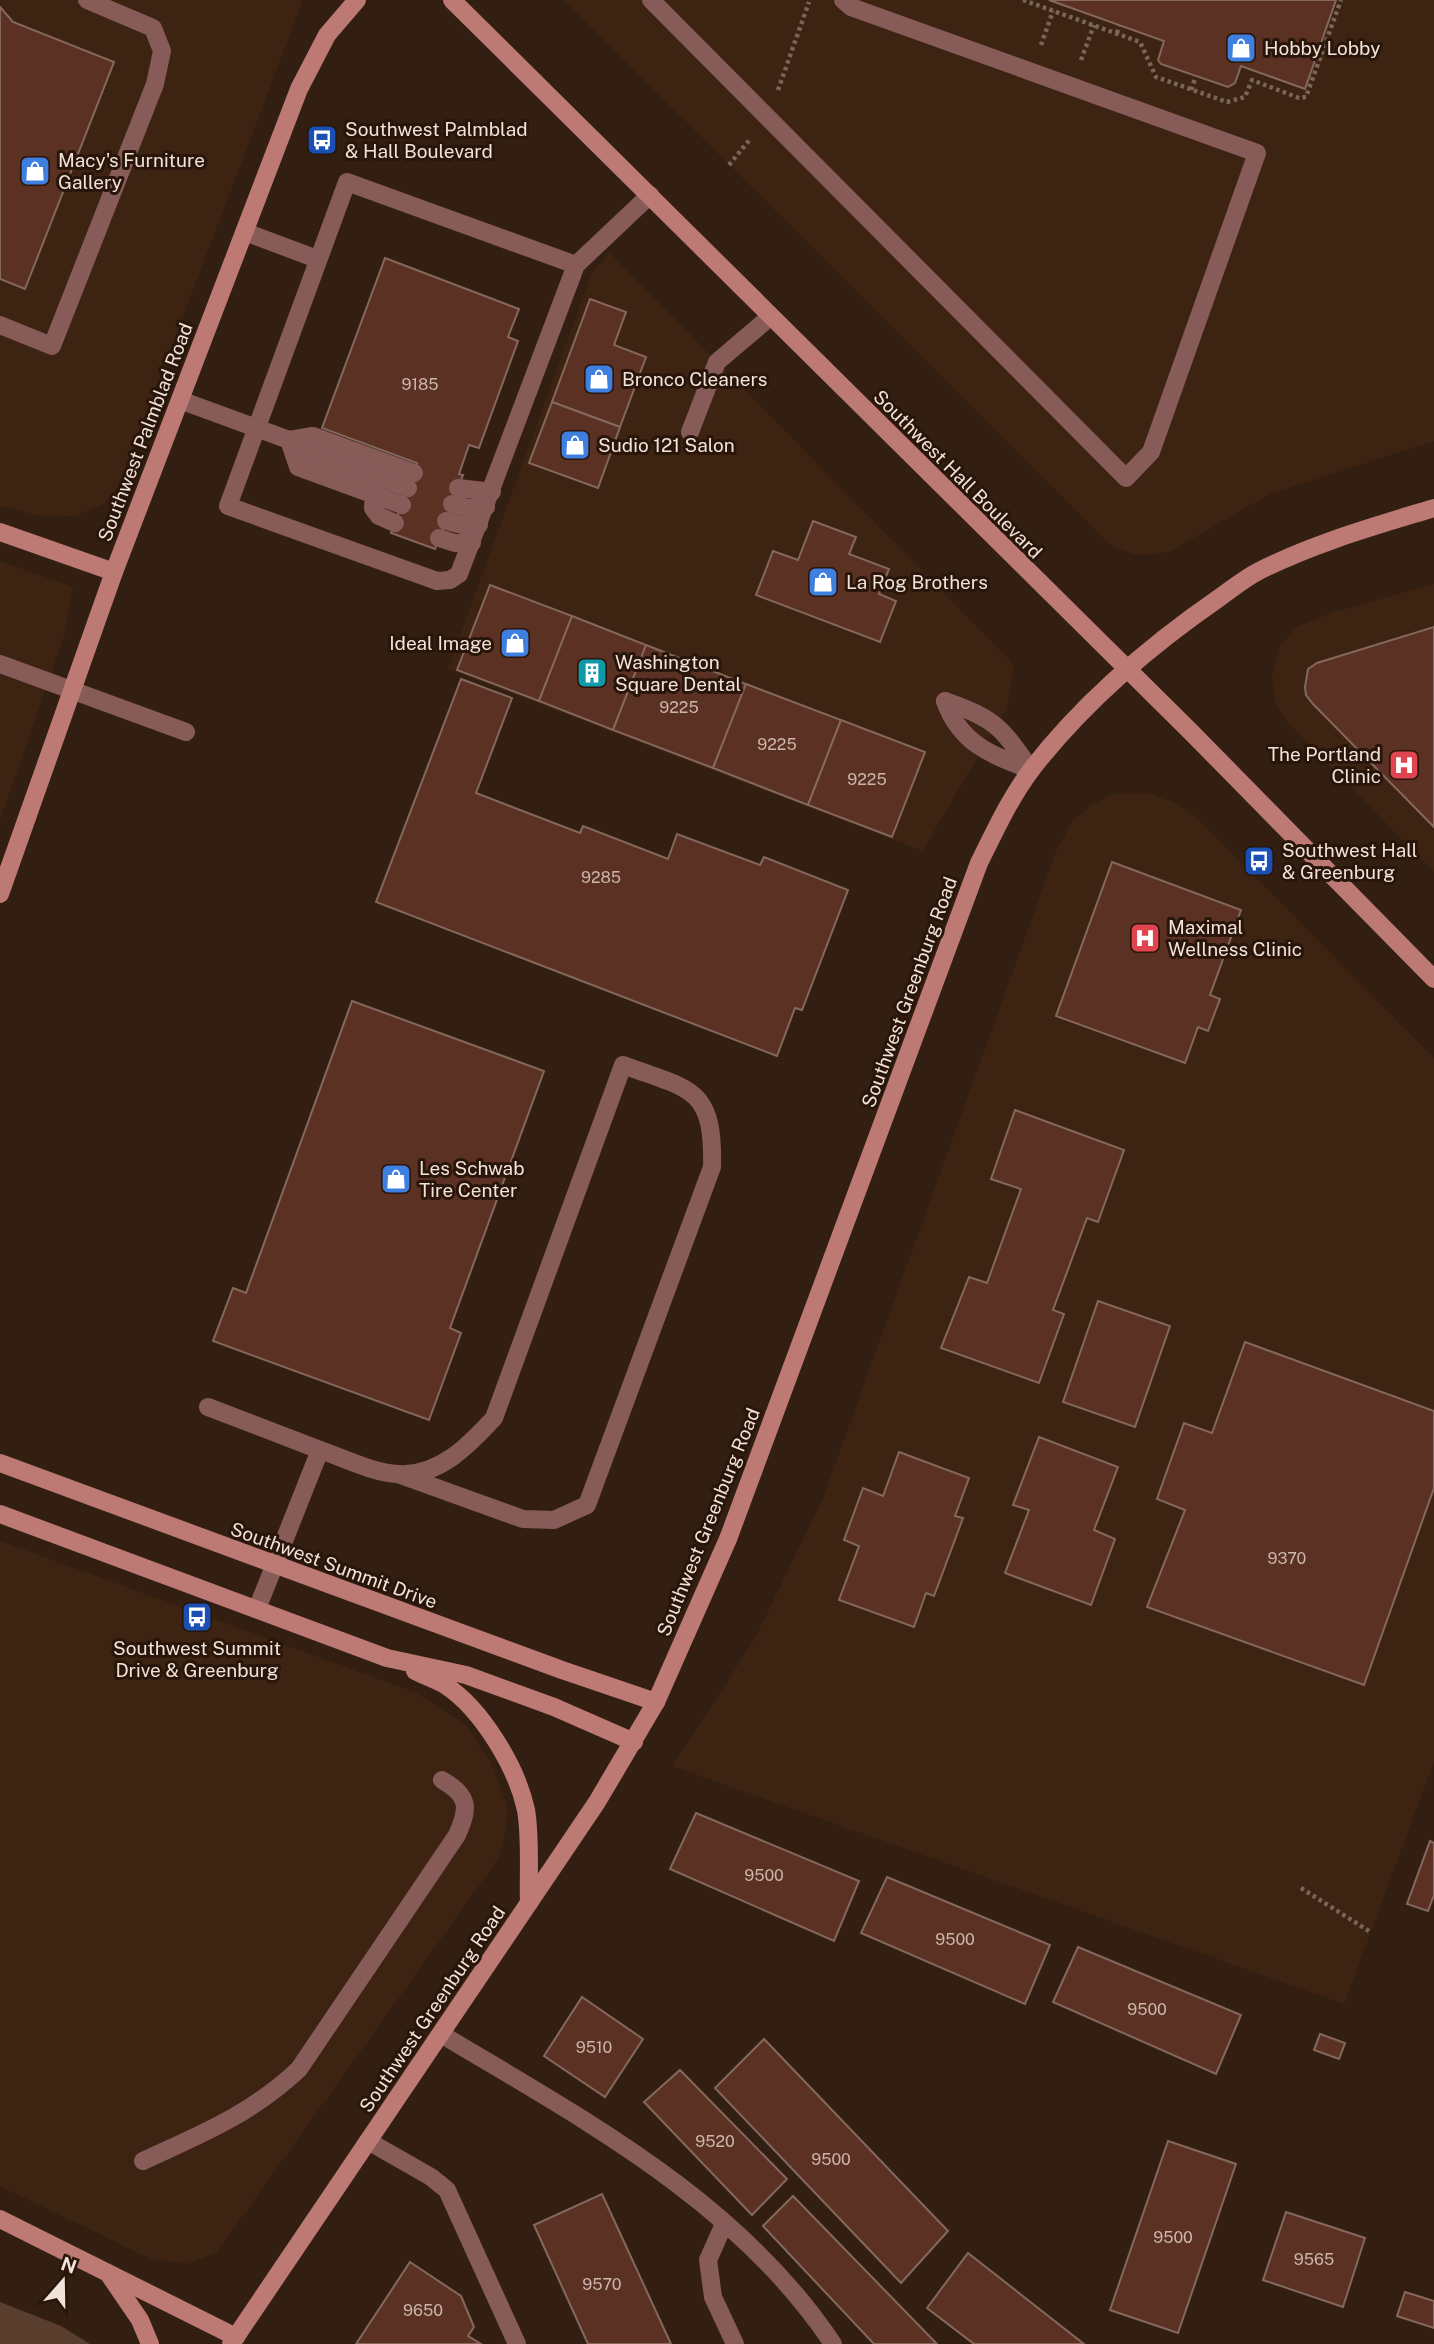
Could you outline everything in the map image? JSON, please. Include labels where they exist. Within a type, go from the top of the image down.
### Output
[{"type":"main road","name":"Southwest Palmblad Road","points":[[0,894],[114,572],[307,72],[327,35],[357,0]]},
{"type":"main road","name":"Southwest Hall Boulevard","points":[[452,0],[1434,979]]},
{"type":"main road","name":"Southwest Greenburg Road","points":[[234,2341],[597,1802],[656,1702],[728,1539],[979,863],[998,824],[1031,770],[1071,726],[1128,671],[1193,616],[1258,572],[1347,535],[1434,508]]},
{"type":"main road","points":[[0,532],[114,572]]},
{"type":"main road","name":"Southwest Summit Drive","points":[[0,1464],[656,1702]]},
{"type":"main road","points":[[0,1514],[387,1658],[446,1686],[483,1723],[500,1745],[518,1781],[527,1814],[529,1903]]},
{"type":"main road","points":[[387,1658],[466,1675],[554,1707],[634,1742]]},
{"type":"main road","points":[[0,2219],[234,2341]]},
{"type":"main road","points":[[108,2273],[140,2320],[150,2344]]},
{"type":"lane","points":[[0,325],[52,346],[155,84],[162,51],[153,28],[87,0]]},
{"type":"lane","points":[[651,0],[1126,478],[1152,452],[1257,153],[851,8],[843,0]]},
{"type":"lane","points":[[576,265],[347,181],[228,506],[438,581],[450,580],[459,574],[576,265],[650,195]]},
{"type":"lane","points":[[245,232],[317,259]]},
{"type":"lane","points":[[690,432],[717,362],[770,317]]},
{"type":"lane","points":[[180,400],[257,427],[289,440],[304,451],[408,489],[374,495],[298,467],[289,440]]},
{"type":"lane","points":[[374,495],[373,508],[379,516],[395,523]]},
{"type":"lane","points":[[479,525],[462,525],[452,504],[468,508],[489,499]]},
{"type":"lane","points":[[439,538],[455,543],[472,543]]},
{"type":"lane","points":[[0,664],[186,733]]},
{"type":"lane","points":[[945,701],[981,714],[1000,726],[1031,770],[989,754],[970,739],[952,722],[945,701]]},
{"type":"lane","points":[[208,1407],[320,1450],[398,1474],[523,1519],[554,1520],[587,1505],[712,1167],[710,1118],[691,1091],[623,1065],[494,1418],[464,1451],[426,1471],[398,1474]]},
{"type":"lane","points":[[257,1609],[320,1450]]},
{"type":"lane","points":[[142,2161],[237,2118],[275,2091],[299,2069],[457,1835],[467,1814],[465,1802],[459,1789],[442,1780]]},
{"type":"lane","points":[[441,2034],[620,2141],[703,2204],[762,2255],[833,2344]]},
{"type":"lane","points":[[369,2141],[431,2177],[447,2190],[517,2344]]},
{"type":"lane","points":[[724,2224],[708,2260],[713,2297],[735,2344]]},
{"type":"path","points":[[1023,0],[1140,42],[1156,77],[1227,102],[1245,97],[1252,80],[1299,98],[1306,97],[1341,0]]},
{"type":"path","points":[[775,97],[810,2]]},
{"type":"path","points":[[1050,21],[1053,11]]},
{"type":"path","points":[[1090,35],[1094,25]]},
{"type":"path","points":[[1117,33],[1120,25]]},
{"type":"path","points":[[1191,90],[1196,76]]},
{"type":"path","points":[[729,165],[752,136]]},
{"type":"path","points":[[1301,1888],[1370,1931]]},
{"type":"shaded area","points":[[0,0],[301,0],[302,3],[119,485],[104,504],[75,516],[44,517],[0,506]]},
{"type":"shaded area","points":[[564,0],[1434,0],[1434,441],[1268,495],[1171,551],[1153,555],[1134,554],[1111,545]]},
{"type":"shaded area","points":[[609,252],[1008,658],[1014,668],[1007,708],[922,851],[448,669],[591,275]]},
{"type":"shaded area","points":[[0,561],[73,587],[65,633],[0,820]]},
{"type":"shaded area","name":"The Portland Clinic","points":[[1434,584],[1434,872],[1288,723],[1275,702],[1272,675],[1281,645],[1297,627],[1334,612]]},
{"type":"shaded area","points":[[1114,794],[1151,794],[1178,804],[1193,814],[1434,1058],[1434,1762],[1344,2004],[672,1766],[754,1640],[823,1498],[1057,849],[1072,822],[1091,805]]},
{"type":"shaded area","points":[[0,1541],[417,1693],[465,1724],[490,1761],[508,1807],[506,1830],[498,1859],[217,2252],[188,2264],[151,2259],[0,2186]]},
{"type":"shaded area","points":[[0,2302],[61,2326],[90,2344],[0,2344]]},
{"type":"building","name":"Hobby Lobby","points":[[1049,0],[1336,0],[1305,89],[1241,66],[1235,83],[1228,87],[1161,64],[1158,60],[1164,41]]},
{"type":"building","name":"Macy's Furniture Gallery","points":[[0,7],[13,22],[114,62],[25,289],[0,279]]},
{"type":"building","points":[[385,258],[519,309],[508,337],[518,341],[479,448],[469,445],[459,474],[463,475],[435,549],[391,533],[417,463],[322,428]]},
{"type":"building","name":"Bronco Cleaners","points":[[590,299],[626,312],[614,345],[646,357],[620,427],[552,402]]},
{"type":"building","name":"Sudio 121 Salon","points":[[552,402],[620,427],[598,488],[529,463]]},
{"type":"building","name":"La Rog Brothers","points":[[813,521],[856,537],[849,554],[889,569],[879,594],[896,601],[880,642],[756,595],[773,551],[798,560]]},
{"type":"building","name":"Ideal Image","points":[[490,585],[572,616],[539,701],[457,670]]},
{"type":"building","name":"Washington Square Dental","points":[[572,616],[646,645],[613,730],[539,701]]},
{"type":"building","name":"The Portland Clinic","points":[[1434,627],[1434,827],[1313,704],[1306,695],[1305,687],[1308,669],[1317,663]]},
{"type":"building","points":[[646,645],[746,684],[713,768],[613,730]]},
{"type":"building","points":[[461,679],[512,698],[476,793],[580,833],[583,826],[668,859],[677,834],[760,865],[764,857],[848,890],[802,1010],[795,1008],[777,1056],[376,902]]},
{"type":"building","points":[[746,684],[841,720],[808,805],[713,768]]},
{"type":"building","points":[[841,720],[925,752],[892,837],[808,805]]},
{"type":"building","points":[[1112,862],[1241,910],[1210,995],[1220,999],[1208,1031],[1198,1027],[1185,1063],[1056,1016]]},
{"type":"building","name":"Les Schwab Tire Center","points":[[352,1001],[544,1071],[450,1328],[461,1333],[429,1420],[213,1341],[233,1288],[246,1293]]},
{"type":"building","points":[[1015,1110],[1124,1150],[1098,1222],[1087,1218],[1053,1310],[1064,1314],[1039,1383],[941,1348],[969,1277],[987,1283],[1021,1189],[991,1179]]},
{"type":"building","points":[[1098,1301],[1170,1326],[1135,1427],[1063,1402]]},
{"type":"building","points":[[1245,1342],[1434,1411],[1434,1488],[1364,1685],[1147,1607],[1185,1510],[1157,1499],[1184,1423],[1212,1433]]},
{"type":"building","points":[[1039,1437],[1118,1467],[1094,1530],[1115,1539],[1091,1605],[1005,1573],[1029,1510],[1013,1505]]},
{"type":"building","points":[[899,1452],[969,1478],[955,1516],[963,1518],[934,1596],[926,1593],[914,1627],[839,1600],[859,1546],[844,1540],[863,1488],[883,1496]]},
{"type":"building","points":[[696,1813],[859,1881],[834,1941],[670,1869]]},
{"type":"building","points":[[1430,1841],[1434,1843],[1434,1895],[1428,1911],[1407,1904]]},
{"type":"building","points":[[887,1877],[1050,1945],[1025,2004],[861,1933]]},
{"type":"building","points":[[1078,1947],[1241,2015],[1216,2074],[1053,2002]]},
{"type":"building","points":[[582,1997],[643,2039],[605,2097],[544,2056]]},
{"type":"building","points":[[1320,2034],[1345,2043],[1339,2059],[1314,2050]]},
{"type":"building","points":[[764,2039],[948,2231],[901,2283],[715,2088]]},
{"type":"building","points":[[680,2070],[787,2179],[752,2215],[644,2102]]},
{"type":"building","points":[[1168,2141],[1236,2164],[1178,2333],[1110,2310]]},
{"type":"building","points":[[602,2194],[671,2344],[588,2344],[534,2225]]},
{"type":"building","points":[[793,2196],[937,2344],[874,2344],[763,2226]]},
{"type":"building","points":[[1286,2212],[1365,2238],[1343,2307],[1263,2280]]},
{"type":"building","points":[[968,2253],[1084,2344],[974,2344],[927,2308]]},
{"type":"building","points":[[410,2262],[461,2296],[474,2327],[468,2336],[481,2344],[356,2344]]},
{"type":"building","points":[[1405,2292],[1434,2301],[1434,2328],[1397,2316]]},
{"type":"place","name":"Hobby Lobby","points":[[1241,48]]},
{"type":"place","name":"Southwest Palmblad & Hall Boulevard","points":[[322,140]]},
{"type":"place","name":"Macy's Furniture Gallery","points":[[35,171]]},
{"type":"place","name":"Bronco Cleaners","points":[[599,379]]},
{"type":"place","name":"Sudio 121 Salon","points":[[575,445]]},
{"type":"place","name":"La Rog Brothers","points":[[823,582]]},
{"type":"place","name":"Ideal Image","points":[[515,643]]},
{"type":"place","name":"Washington Square Dental","points":[[592,673]]},
{"type":"place","name":"The Portland Clinic","points":[[1404,765]]},
{"type":"place","name":"Southwest Hall & Greenburg","points":[[1259,861]]},
{"type":"place","name":"Maximal Wellness Clinic","points":[[1145,938]]},
{"type":"place","name":"Les Schwab Tire Center","points":[[396,1179]]},
{"type":"place","name":"Southwest Summit Drive & Greenburg","points":[[197,1617]]}]
